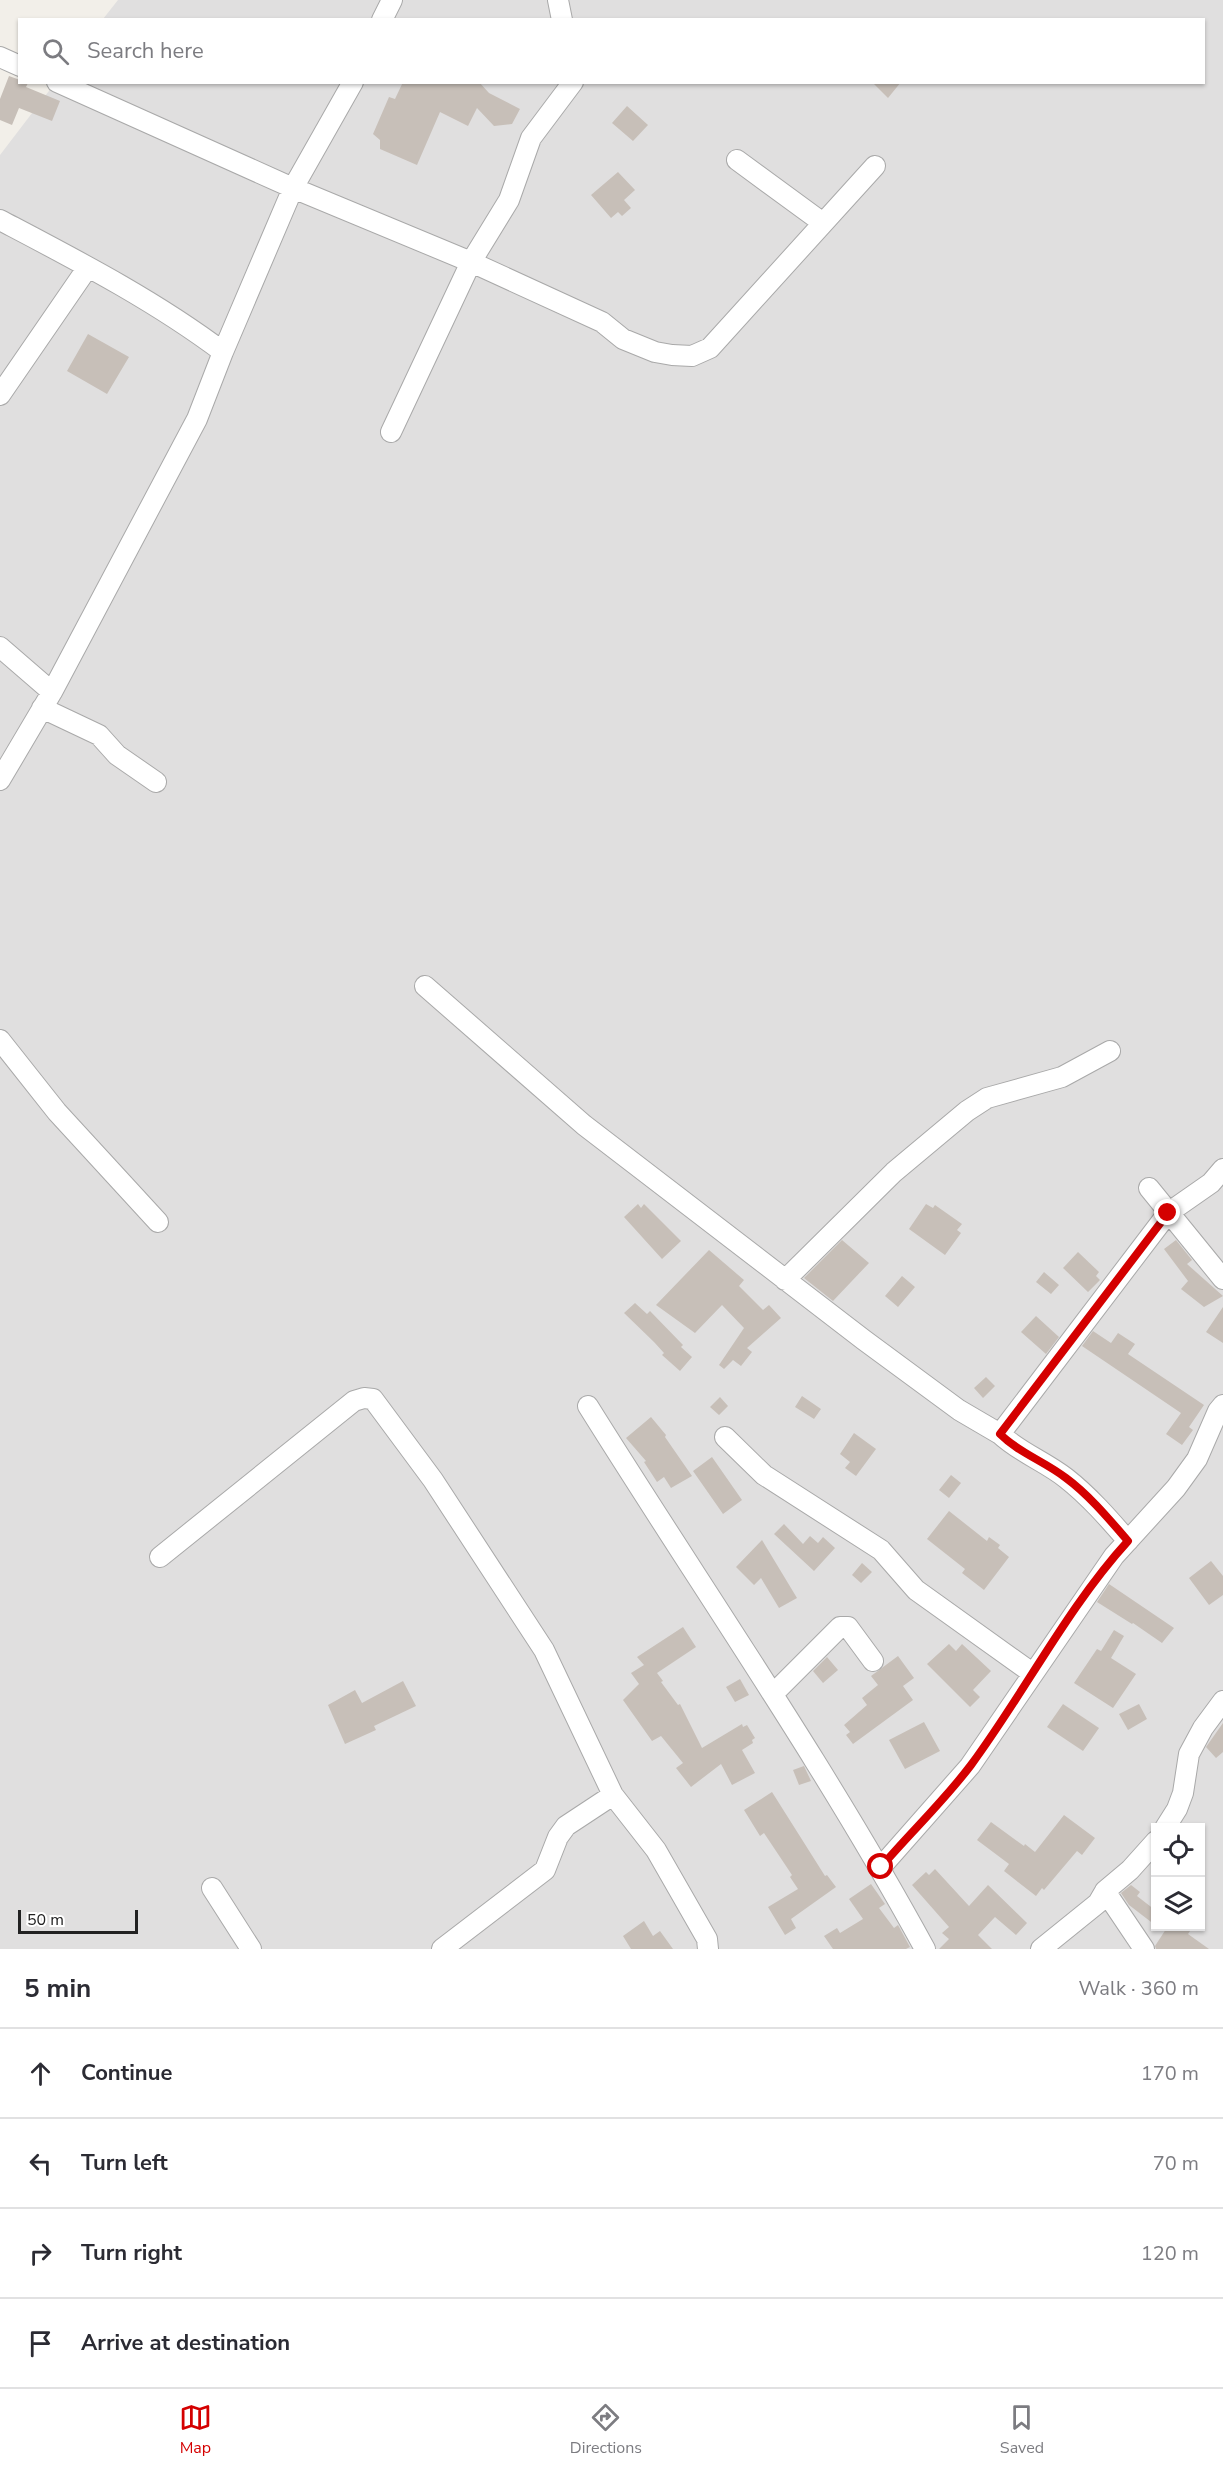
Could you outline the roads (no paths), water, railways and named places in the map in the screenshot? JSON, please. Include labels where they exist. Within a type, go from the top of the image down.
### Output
[{"type":"street","points":[[383,18],[392,0]]},
{"type":"street","points":[[558,0],[562,18]]},
{"type":"street","points":[[0,57],[18,65]]},
{"type":"street","points":[[61,84],[293,188],[471,262],[602,322],[623,339],[655,352],[692,356],[710,348],[875,166]]},
{"type":"street","points":[[0,780],[47,700],[197,420],[223,352],[293,188],[352,84]]},
{"type":"street","points":[[390,432],[471,262],[509,200],[531,138],[572,84]]},
{"type":"street","points":[[737,160],[823,223]]},
{"type":"street","points":[[0,220],[88,267],[188,326],[223,352]]},
{"type":"street","points":[[0,395],[88,267]]},
{"type":"street","points":[[0,647],[47,700],[99,735],[117,755],[156,782]]},
{"type":"street","points":[[425,986],[584,1125],[785,1280],[959,1410],[1000,1434],[1017,1449],[1066,1478],[1104,1513],[1128,1541]]},
{"type":"street","points":[[0,1040],[57,1112],[158,1222]]},
{"type":"street","points":[[785,1280],[894,1172],[967,1111],[987,1098],[1062,1077],[1110,1051]]},
{"type":"street","points":[[1000,1434],[1168,1213],[1211,1183],[1223,1168]]},
{"type":"street","points":[[1149,1188],[1223,1279]]},
{"type":"street","points":[[160,1557],[354,1401],[364,1398],[374,1399],[433,1480],[544,1650],[613,1795],[656,1850],[707,1939],[708,1949]]},
{"type":"street","points":[[881,1867],[970,1766],[1101,1574],[1176,1488],[1197,1459],[1223,1405]]},
{"type":"street","points":[[588,1406],[682,1556],[818,1763],[881,1867],[925,1949]]},
{"type":"street","points":[[726,1437],[764,1475],[881,1550],[916,1590],[1032,1673]]},
{"type":"street","points":[[773,1694],[840,1627],[848,1627],[873,1661]]},
{"type":"street","points":[[1168,1823],[1177,1809],[1183,1793],[1189,1754],[1203,1728],[1223,1701]]},
{"type":"street","points":[[442,1949],[544,1870],[558,1837],[566,1826],[613,1795]]},
{"type":"street","points":[[1041,1949],[1098,1902],[1105,1891],[1130,1870],[1151,1846]]},
{"type":"street","points":[[212,1888],[251,1949]]},
{"type":"street","points":[[1105,1891],[1144,1949]]}]
